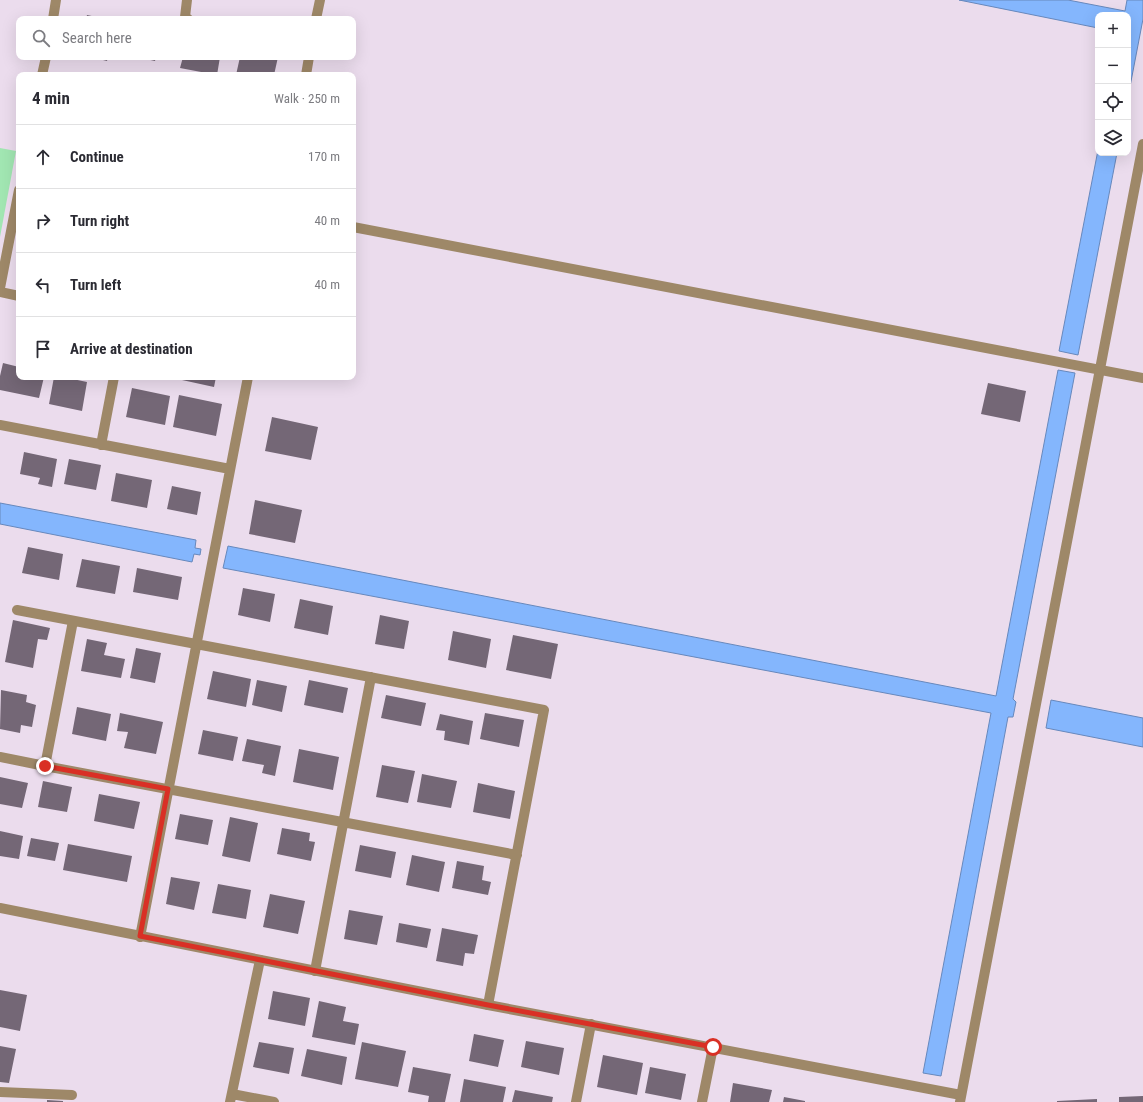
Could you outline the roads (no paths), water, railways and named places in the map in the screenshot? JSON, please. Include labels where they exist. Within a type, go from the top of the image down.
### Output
[{"type":"street","points":[[53,16],[56,0]]},
{"type":"street","points":[[185,16],[187,0]]},
{"type":"street","points":[[317,16],[320,0]]},
{"type":"street","points":[[43,72],[45,60]]},
{"type":"street","points":[[306,72],[308,60]]},
{"type":"street","points":[[0,908],[488,1005],[713,1047],[961,1098],[1143,144]]},
{"type":"street","points":[[0,288],[16,205]]},
{"type":"street","points":[[356,228],[1143,378]]},
{"type":"street","points":[[0,292],[16,295]]},
{"type":"street","points":[[101,445],[113,380]]},
{"type":"street","points":[[140,936],[247,380]]},
{"type":"street","points":[[0,425],[230,469]]},
{"type":"street","points":[[17,610],[544,710],[488,1005]]},
{"type":"street","points":[[45,766],[73,621]]},
{"type":"street","points":[[315,971],[371,677]]},
{"type":"street","points":[[0,757],[517,855]]},
{"type":"street","points":[[260,960],[231,1098],[274,1102]]},
{"type":"street","points":[[576,1102],[591,1024]]},
{"type":"street","points":[[702,1102],[713,1047]]},
{"type":"street","points":[[0,1092],[72,1095]]},
{"type":"water","points":[[959,0],[1068,0],[1125,11],[1127,0],[1143,0],[1143,19],[1131,81],[1131,12],[1095,12],[1095,27]]},
{"type":"water","points":[[1097,156],[1116,156],[1078,355],[1059,351]]},
{"type":"water","points":[[1058,370],[1075,373],[1013,699],[1016,702],[1013,717],[1008,717],[941,1076],[923,1073],[991,713],[223,568],[228,546],[996,696]]},
{"type":"water","points":[[0,503],[196,540],[195,548],[201,549],[200,555],[194,554],[192,562],[0,524]]},
{"type":"water","points":[[1051,700],[1143,718],[1143,747],[1046,728]]}]
